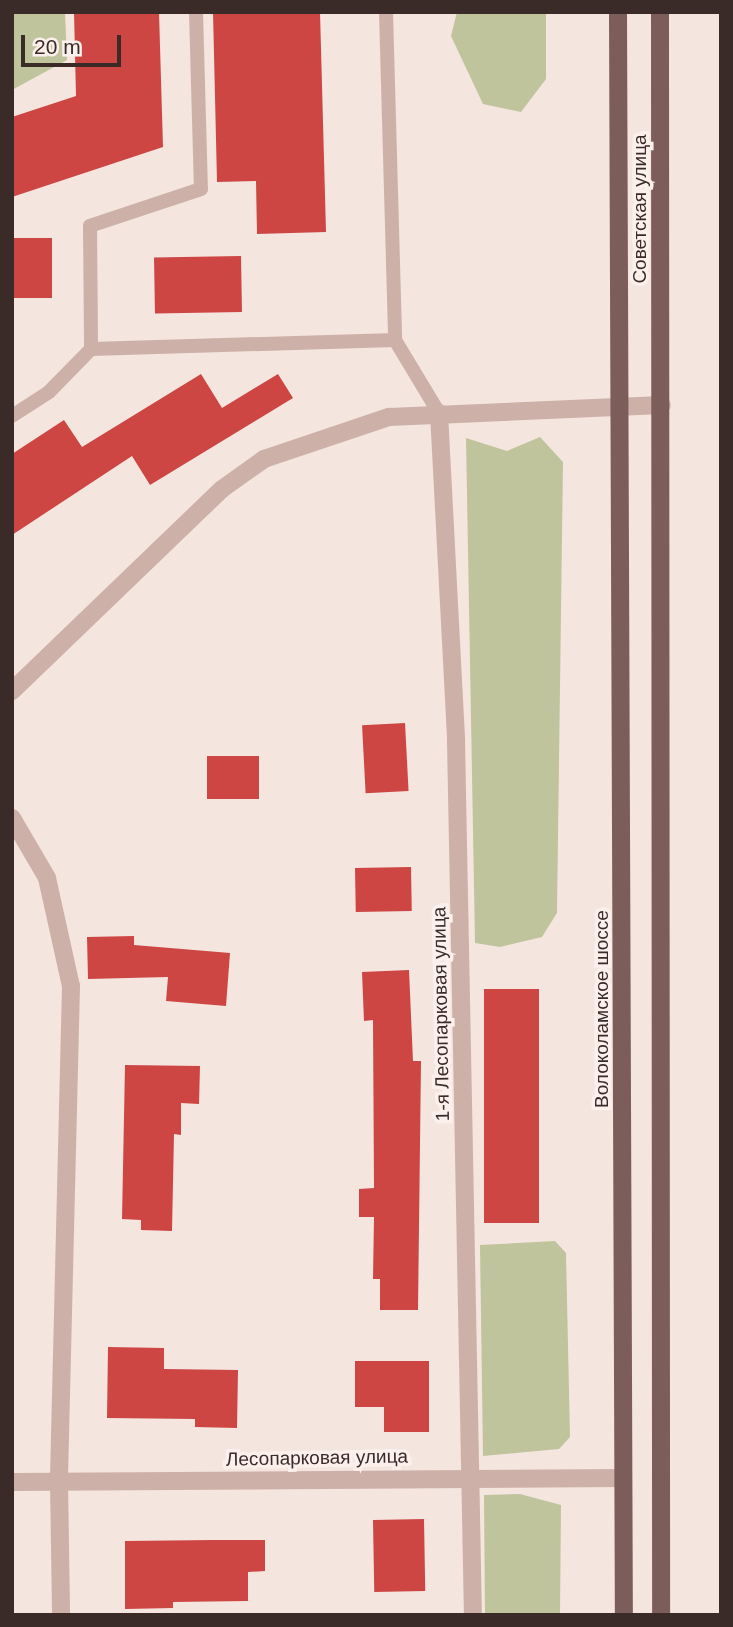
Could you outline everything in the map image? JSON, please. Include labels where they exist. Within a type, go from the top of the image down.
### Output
[{"type":"main road","name":"Советская улица","points":[[618,12],[622,404]]},
{"type":"main road","name":"Советская улица","points":[[660,12],[662,405]]},
{"type":"main road","name":"Волоколамское шоссе","points":[[622,404],[624,1615]]},
{"type":"main road","points":[[661,1615],[662,405]]},
{"type":"street","points":[[12,691],[222,489],[264,459],[389,417],[622,404],[662,405]]},
{"type":"street","name":"1-я Лесопарковая улица","points":[[439,413],[456,741],[473,1615]]},
{"type":"street","points":[[12,818],[47,878],[71,986],[59,1482],[61,1615]]},
{"type":"street","name":"Лесопарковая улица","points":[[12,1482],[623,1478]]},
{"type":"lane","points":[[91,349],[90,226],[201,189],[196,12]]},
{"type":"lane","points":[[386,12],[395,340],[439,413]]},
{"type":"lane","points":[[12,416],[49,392],[91,349],[395,340]]},
{"type":"green space","points":[[12,12],[65,12],[67,60],[12,90]]},
{"type":"green space","points":[[457,12],[546,12],[546,79],[521,112],[483,104],[451,36]]},
{"type":"green space","points":[[540,437],[563,462],[557,913],[542,937],[500,947],[475,943],[466,438],[507,451]]},
{"type":"green space","points":[[555,1241],[566,1253],[570,1437],[559,1449],[483,1456],[480,1245]]},
{"type":"green space","points":[[520,1494],[561,1505],[560,1615],[485,1615],[484,1495]]},
{"type":"building","points":[[74,12],[159,12],[163,147],[12,197],[12,117],[76,96]]},
{"type":"building","points":[[213,12],[320,12],[326,232],[257,234],[256,181],[217,182]]},
{"type":"building","points":[[12,238],[52,238],[52,298],[12,298]]},
{"type":"building","points":[[241,256],[242,312],[155,314],[154,258]]},
{"type":"building","points":[[201,374],[222,408],[278,374],[293,398],[150,485],[132,456],[12,535],[12,454],[64,420],[82,447]]},
{"type":"building","points":[[405,723],[409,791],[366,793],[362,725]]},
{"type":"building","points":[[207,756],[259,756],[259,799],[207,799]]},
{"type":"building","points":[[411,867],[412,911],[356,912],[355,868]]},
{"type":"building","points":[[134,936],[134,945],[230,953],[226,1006],[166,1001],[168,977],[88,979],[87,937]]},
{"type":"building","points":[[409,970],[413,1061],[421,1061],[418,1310],[380,1310],[380,1279],[373,1279],[374,1217],[359,1217],[359,1189],[374,1188],[373,1020],[364,1021],[362,972]]},
{"type":"building","points":[[484,989],[539,989],[539,1223],[484,1223]]},
{"type":"building","points":[[125,1065],[200,1066],[199,1104],[181,1103],[181,1135],[174,1134],[172,1231],[141,1230],[141,1220],[122,1219]]},
{"type":"building","points":[[108,1347],[164,1348],[164,1369],[238,1370],[237,1428],[195,1427],[195,1419],[107,1418]]},
{"type":"building","points":[[355,1361],[429,1361],[429,1432],[384,1432],[384,1407],[355,1407]]},
{"type":"building","points":[[424,1519],[425,1591],[374,1592],[373,1520]]},
{"type":"building","points":[[265,1540],[265,1571],[248,1572],[248,1601],[173,1602],[173,1608],[125,1609],[125,1541]]}]
